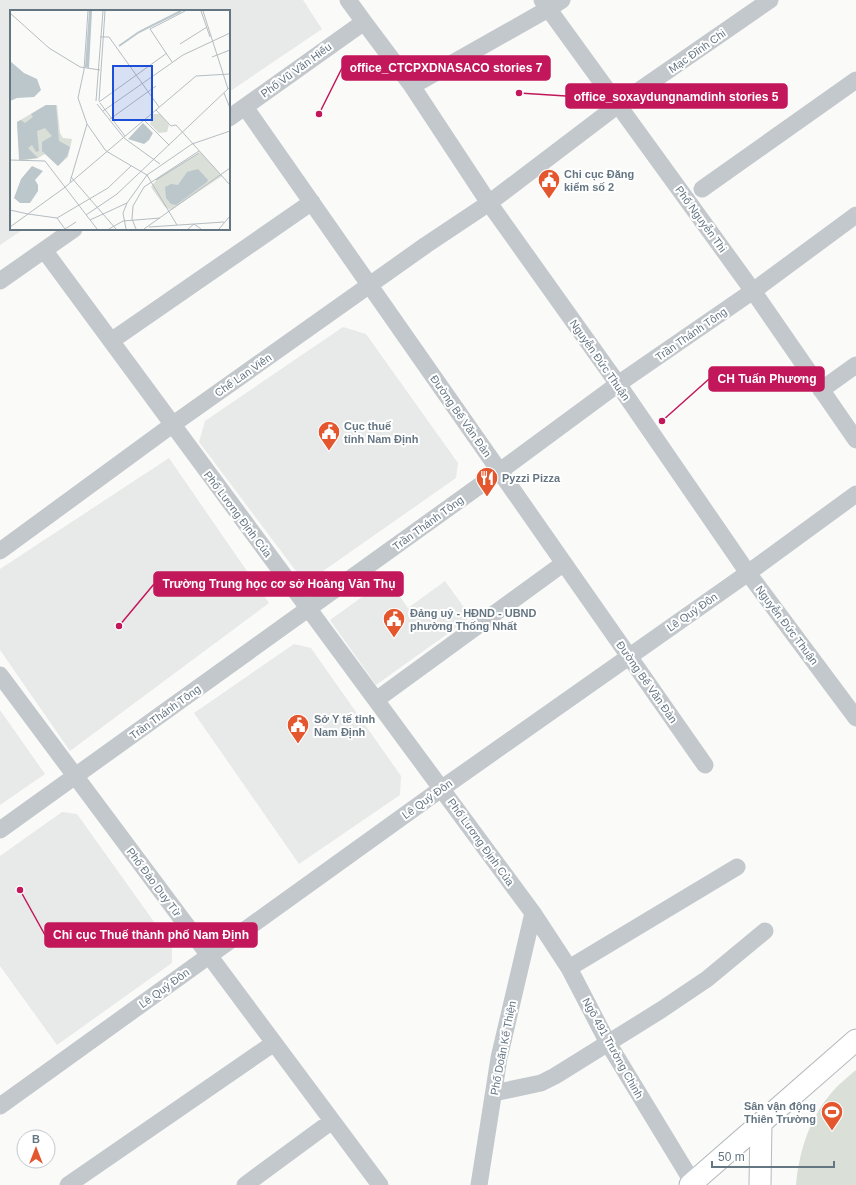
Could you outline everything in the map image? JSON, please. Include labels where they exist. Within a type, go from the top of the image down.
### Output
[{"type":"main road","points":[[692,1184],[856,1040]]},
{"type":"main road","points":[[760,1185],[761,1123]]},
{"type":"street","name":"Nguyễn Đức Thuận","points":[[348,0],[412,86],[489,203],[618,384],[748,573],[856,718]]},
{"type":"street","name":"Mạc Đĩnh Chi","points":[[489,203],[618,105],[770,0]]},
{"type":"street","name":"Phố Nguyễn Thi","points":[[551,3],[618,105],[753,290],[856,440]]},
{"type":"street","points":[[412,86],[551,3]]},
{"type":"street","name":"Phố Vũ Văn Hiếu","points":[[230,117],[364,22]]},
{"type":"street","points":[[702,189],[856,80]]},
{"type":"street","name":"Đường Bế Văn Đàn","points":[[245,107],[705,765]]},
{"type":"street","points":[[111,341],[312,202]]},
{"type":"street","name":"Chế Lan Viên","points":[[0,551],[172,425],[426,245],[489,203]]},
{"type":"street","name":"Trần Thánh Tông","points":[[0,830],[500,471],[618,384],[753,290],[856,215]]},
{"type":"street","points":[[0,281],[73,230]]},
{"type":"street","name":"Phố Lương Định Của","points":[[44,250],[533,913]]},
{"type":"street","points":[[821,390],[856,365]]},
{"type":"street","name":"Lê Quý Đôn","points":[[0,1106],[441,789],[748,573],[856,494]]},
{"type":"street","points":[[376,700],[564,563]]},
{"type":"street","name":"Phố Đào Duy Từ","points":[[0,674],[380,1185]]},
{"type":"street","points":[[569,968],[737,867]]},
{"type":"street","name":"Ngõ 491 Trường Chinh","points":[[533,913],[569,968],[608,1043],[692,1184]]},
{"type":"street","name":"Phố Doãn Kế Thiện","points":[[479,1185],[499,1058],[533,913]]},
{"type":"street","points":[[494,1093],[541,1083],[555,1076],[661,1010],[707,979],[765,931]]},
{"type":"street","points":[[68,1185],[274,1043]]},
{"type":"street","points":[[244,1185],[332,1121]]},
{"type":"shaded area","points":[[0,0],[303,0],[322,29],[230,91],[230,10],[10,10],[10,230],[22,230],[0,245]]},
{"type":"shaded area","name":"Cục thuế tỉnh Nam Định","points":[[343,327],[366,334],[458,463],[456,478],[316,576],[299,575],[199,442],[205,421]]},
{"type":"shaded area","points":[[169,458],[269,603],[70,751],[0,650],[0,569]]},
{"type":"shaded area","points":[[387,579],[408,608],[445,581],[471,617],[376,685],[330,620]]},
{"type":"shaded area","name":"Sở Y tế tỉnh Nam Định","points":[[294,644],[311,648],[401,776],[400,795],[299,864],[194,713]]},
{"type":"shaded area","points":[[0,710],[45,774],[0,805]]},
{"type":"shaded area","points":[[62,812],[77,814],[172,947],[172,963],[57,1045],[0,966],[0,856]]},
{"type":"shaded area","name":"Sân vận động Thiên Trường","points":[[856,1070],[856,1185],[796,1185],[803,1147],[812,1123],[825,1101],[833,1091]]},
{"type":"place","name":"office_soxaydungnamdinh stories 5","points":[[519,93]]},
{"type":"place","name":"office_CTCPXDNASACO stories 7","points":[[319,114]]},
{"type":"place","name":"Chi cục Đăng kiểm số 2","points":[[549,200]]},
{"type":"place","name":"CH Tuấn Phương","points":[[662,421]]},
{"type":"place","name":"Cục thuế tỉnh Nam Định","points":[[329,452]]},
{"type":"place","name":"Pyzzi Pizza","points":[[487,498]]},
{"type":"place","name":"Trường Trung học cơ sở Hoàng Văn Thụ","points":[[119,626]]},
{"type":"place","name":"Đảng uỷ - HĐND - UBND phường Thống Nhất","points":[[394,638]]},
{"type":"place","name":"Sở Y tế tỉnh Nam Định","points":[[298,744]]},
{"type":"place","name":"Chi cục Thuế thành phố Nam Định","points":[[20,890]]},
{"type":"place","name":"Sân vận động Thiên Trường","points":[[832,1132]]}]
